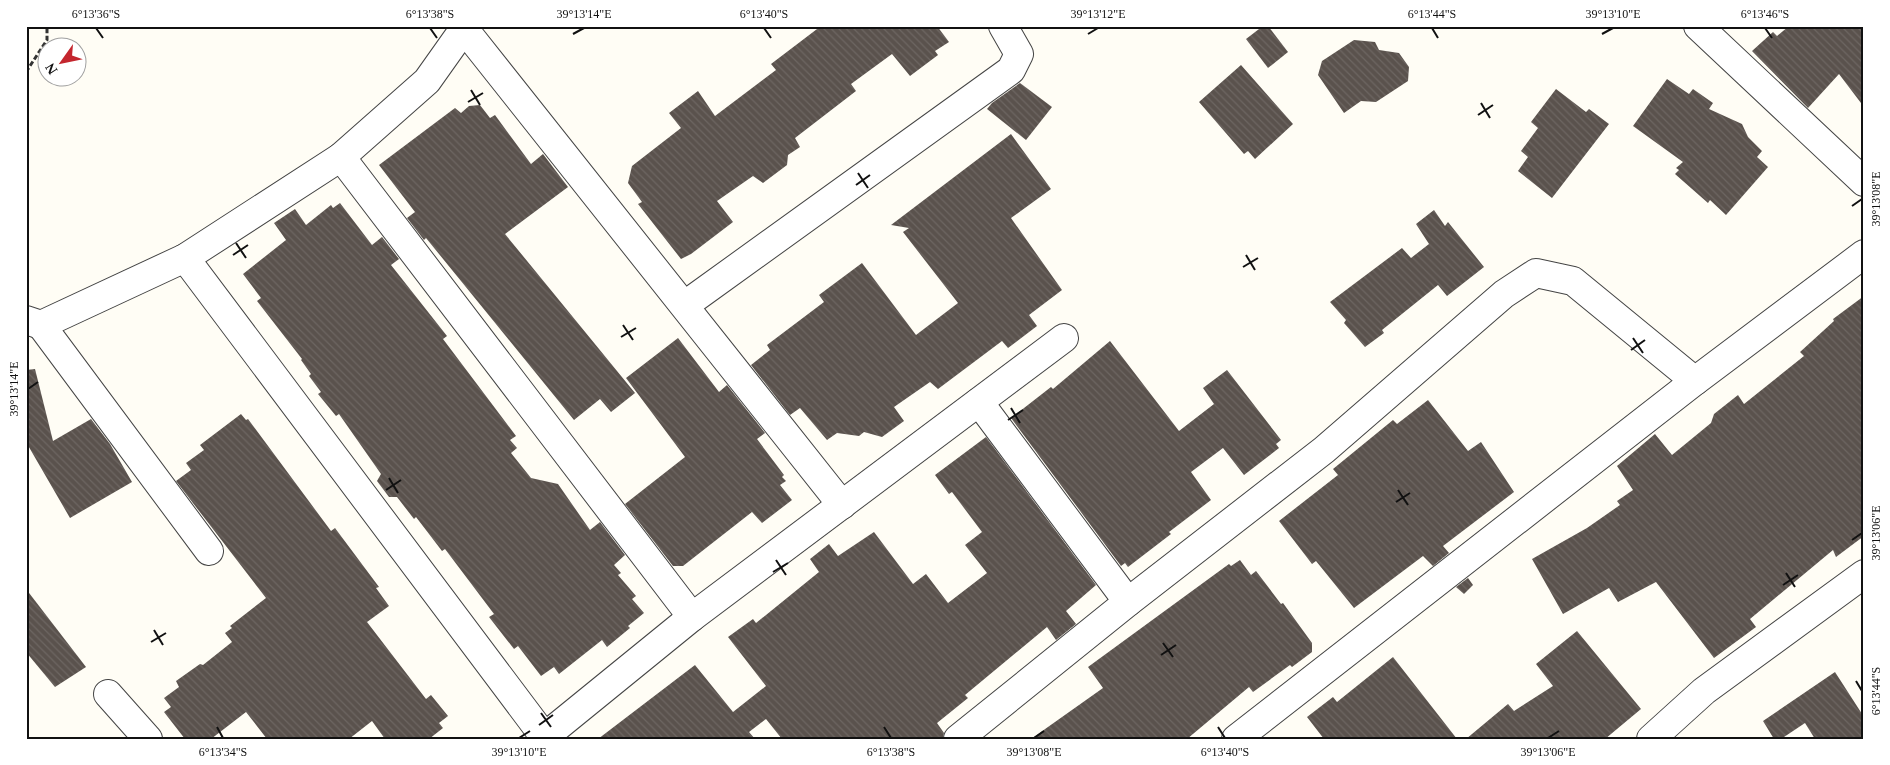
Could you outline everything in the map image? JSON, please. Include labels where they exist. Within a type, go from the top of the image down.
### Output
[{"type":"street","points":[[685,306],[1011,70],[1018,54],[1003,26]]},
{"type":"street","points":[[1698,26],[1864,182]]},
{"type":"street","points":[[209,551],[34,322],[185,258],[341,157],[427,81],[466,28],[842,505]]},
{"type":"street","points":[[341,157],[692,617]]},
{"type":"street","points":[[1236,739],[1695,381],[1864,254]]},
{"type":"street","points":[[185,258],[544,738],[692,617],[1064,338]]},
{"type":"street","points":[[958,739],[1128,602],[1324,450],[1504,294],[1536,273],[1572,280],[1695,381]]},
{"type":"street","points":[[979,402],[1128,602]]},
{"type":"street","points":[[1651,739],[1704,691],[1864,574]]},
{"type":"street","points":[[108,694],[148,739]]},
{"type":"path","points":[[26,72],[47,40],[47,26]]},
{"type":"building","points":[[821,26],[937,26],[949,42],[935,51],[938,55],[910,76],[892,54],[851,84],[856,91],[795,138],[800,147],[788,155],[787,165],[763,183],[753,176],[717,201],[733,222],[691,254],[681,259],[638,204],[642,202],[628,183],[632,166],[681,128],[669,113],[698,91],[715,116],[776,70],[771,64]]},
{"type":"building","points":[[1263,26],[1268,26],[1288,52],[1268,68],[1246,39]]},
{"type":"building","points":[[1789,26],[1864,26],[1864,107],[1839,74],[1808,108],[1752,51],[1773,32],[1777,36]]},
{"type":"building","points":[[1354,40],[1375,42],[1379,50],[1399,53],[1409,67],[1408,81],[1376,102],[1361,101],[1344,113],[1318,75],[1322,61]]},
{"type":"building","points":[[1241,65],[1293,124],[1255,159],[1248,151],[1244,154],[1199,102]]},
{"type":"building","points":[[1667,79],[1689,94],[1693,89],[1713,103],[1709,109],[1742,124],[1748,137],[1762,151],[1757,157],[1768,167],[1726,215],[1710,200],[1708,203],[1675,174],[1679,170],[1676,168],[1683,162],[1633,126]]},
{"type":"building","points":[[1020,83],[1052,107],[1026,140],[987,109],[992,103]]},
{"type":"building","points":[[1556,89],[1586,112],[1589,109],[1609,124],[1552,198],[1518,171],[1528,157],[1521,151],[1538,128],[1531,122]]},
{"type":"building","points":[[480,105],[490,118],[495,115],[531,164],[543,154],[568,187],[505,234],[635,393],[611,412],[600,399],[574,420],[426,238],[424,240],[407,218],[415,212],[379,165],[455,108],[461,113],[469,106]]},
{"type":"building","points":[[1011,134],[1051,189],[1011,218],[1062,290],[1029,315],[1037,326],[1008,348],[1002,341],[938,389],[930,382],[894,407],[904,421],[882,437],[864,432],[859,436],[837,433],[827,440],[800,408],[790,415],[751,365],[770,350],[767,345],[824,302],[819,295],[862,263],[916,335],[958,303],[903,232],[909,228],[891,225]]},
{"type":"building","points":[[340,203],[372,245],[382,237],[399,259],[391,265],[447,336],[443,339],[516,436],[510,440],[517,448],[511,453],[531,478],[558,484],[590,530],[600,522],[625,555],[614,565],[621,573],[618,575],[636,596],[632,599],[644,613],[628,626],[630,628],[607,647],[602,640],[559,674],[554,667],[541,676],[518,646],[514,649],[489,617],[494,614],[445,549],[442,551],[416,517],[414,519],[397,497],[389,497],[377,481],[381,474],[339,414],[336,416],[318,394],[321,392],[309,376],[311,374],[302,359],[257,301],[261,298],[243,274],[286,240],[274,223],[295,209],[306,225],[331,205],[333,208]]},
{"type":"building","points":[[1434,210],[1445,226],[1448,222],[1484,267],[1447,296],[1438,285],[1382,330],[1384,333],[1365,347],[1344,323],[1346,320],[1330,302],[1402,248],[1411,258],[1429,244],[1416,224]]},
{"type":"building","points":[[1864,296],[1864,536],[1836,557],[1833,550],[1750,619],[1756,627],[1714,658],[1656,582],[1618,602],[1609,588],[1563,614],[1532,559],[1587,528],[1620,505],[1617,501],[1633,490],[1617,466],[1655,434],[1672,455],[1711,423],[1714,414],[1738,395],[1744,404],[1804,356],[1800,352],[1834,321],[1833,319]]},
{"type":"building","points":[[678,338],[719,392],[727,385],[765,433],[757,439],[784,475],[782,477],[786,481],[780,485],[792,500],[762,523],[752,512],[683,566],[673,566],[625,504],[685,457],[626,378]]},
{"type":"building","points":[[1110,341],[1179,431],[1214,404],[1203,388],[1227,370],[1281,440],[1276,444],[1279,448],[1244,475],[1223,448],[1191,472],[1211,500],[1128,567],[1125,563],[1121,566],[1011,418],[1051,387],[1053,389]]},
{"type":"building","points":[[35,369],[53,441],[91,419],[110,444],[132,482],[70,518],[26,442],[26,370]]},
{"type":"building","points":[[1428,400],[1468,451],[1481,442],[1514,492],[1443,546],[1449,553],[1433,566],[1423,556],[1354,608],[1316,561],[1312,564],[1279,521],[1338,475],[1333,469],[1393,420],[1397,424]]},
{"type":"building","points":[[241,414],[246,420],[248,419],[331,531],[335,528],[379,587],[376,588],[389,606],[367,622],[426,699],[431,695],[448,716],[439,723],[443,728],[429,739],[385,739],[372,721],[349,739],[267,739],[246,712],[211,739],[185,739],[164,712],[171,707],[164,698],[179,687],[176,681],[200,664],[203,665],[232,642],[225,633],[232,628],[230,626],[266,598],[176,481],[191,470],[186,463],[204,450],[200,445]]},
{"type":"building","points":[[986,437],[1096,585],[1066,611],[1076,624],[1056,640],[1047,627],[965,695],[968,698],[937,723],[944,733],[943,739],[782,739],[766,719],[749,732],[755,739],[598,739],[695,665],[733,712],[766,686],[728,637],[753,619],[756,623],[819,572],[810,559],[829,544],[838,556],[874,532],[913,584],[926,574],[948,603],[987,573],[965,545],[982,532],[952,492],[949,494],[935,475]]},
{"type":"building","points":[[1240,560],[1251,575],[1256,571],[1281,604],[1283,603],[1312,643],[1312,652],[1292,667],[1290,665],[1253,692],[1249,687],[1187,739],[1031,739],[1103,688],[1088,667],[1229,564],[1231,566]]},
{"type":"building","points":[[1468,578],[1473,585],[1464,594],[1456,587]]},
{"type":"building","points":[[26,589],[86,667],[55,687],[26,652]]},
{"type":"building","points":[[1577,631],[1641,709],[1605,739],[1466,739],[1508,704],[1514,711],[1553,686],[1536,664]]},
{"type":"building","points":[[1393,657],[1457,739],[1324,739],[1307,717],[1333,697],[1337,702]]},
{"type":"building","points":[[1835,672],[1864,717],[1864,739],[1815,739],[1805,723],[1781,739],[1774,739],[1763,721]]}]
